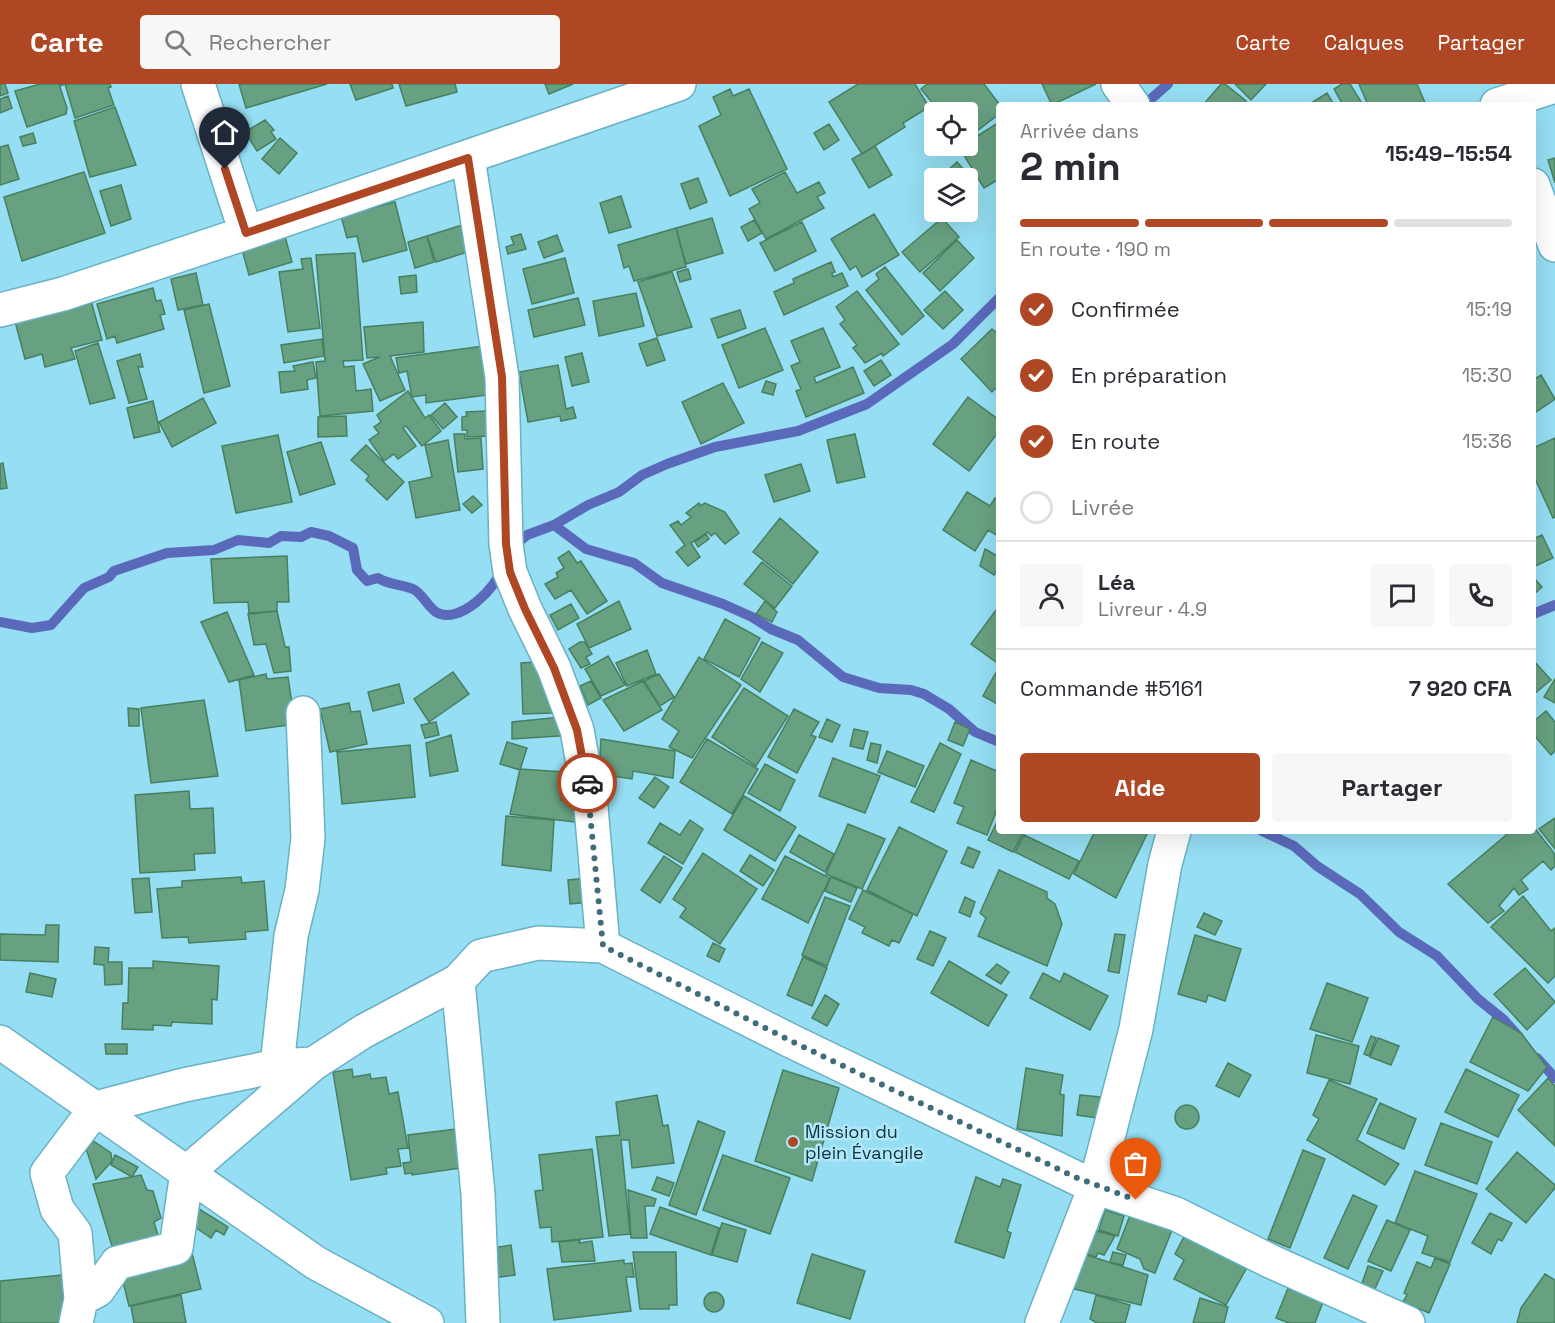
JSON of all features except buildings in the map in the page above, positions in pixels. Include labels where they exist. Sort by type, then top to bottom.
[{"type":"street","points":[[198,84],[246,233]]},
{"type":"street","points":[[0,310],[63,294],[468,158],[679,84]]},
{"type":"street","points":[[1500,99],[1555,86]]},
{"type":"street","points":[[468,158],[502,377],[508,558],[525,609],[554,668],[577,730],[591,807],[603,946]]},
{"type":"street","points":[[1536,193],[1555,245]]},
{"type":"street","points":[[277,1066],[291,936],[302,890],[308,838],[303,713]]},
{"type":"street","points":[[1042,1323],[1095,1187],[1136,1029],[1158,916],[1164,864],[1173,834]]},
{"type":"street","points":[[78,1311],[98,1290],[117,1263],[176,1248],[187,1172],[313,1064],[364,1031],[458,981],[481,956],[538,943],[603,946],[791,1041],[1095,1187],[1176,1214],[1269,1261],[1408,1323]]},
{"type":"street","points":[[458,981],[478,1194],[483,1323]]},
{"type":"street","points":[[0,1042],[316,1263],[427,1323]]},
{"type":"street","points":[[78,1311],[75,1233],[57,1209],[47,1173],[96,1107],[184,1085],[277,1066],[313,1064]]},
{"type":"waterway","points":[[1147,102],[1168,84]]},
{"type":"waterway","points":[[512,548],[527,535],[554,525],[588,505],[619,492],[642,475],[667,464],[715,447],[798,431],[867,404],[953,344],[996,301]]},
{"type":"waterway","points":[[554,525],[586,549],[634,563],[662,583],[723,604],[798,640],[843,677],[879,688],[911,690],[924,694],[949,709],[975,732],[996,741]]},
{"type":"waterway","points":[[0,622],[32,628],[51,625],[84,588],[109,577],[114,571],[167,553],[214,550],[238,540],[269,543],[281,536],[301,537],[311,532],[329,536],[353,548],[357,570],[367,581],[378,578],[413,589],[436,612],[445,615],[455,614],[476,602],[493,584],[502,567]]},
{"type":"waterway","points":[[1536,613],[1555,605]]},
{"type":"waterway","points":[[1268,834],[1294,846],[1317,866],[1360,894],[1399,932],[1437,956],[1519,1037]]},
{"type":"waterway","points":[[1537,1058],[1555,1078]]},
{"type":"way so far","points":[[587,783],[603,946],[791,1041],[1095,1187],[1136,1200]]},
{"type":"place","name":"Mission du plein Évangile","points":[[793,1142]]},
{"type":"route","points":[[225,169],[246,233],[468,158],[502,377],[506,544],[510,572],[554,668],[577,730],[587,783]]}]
